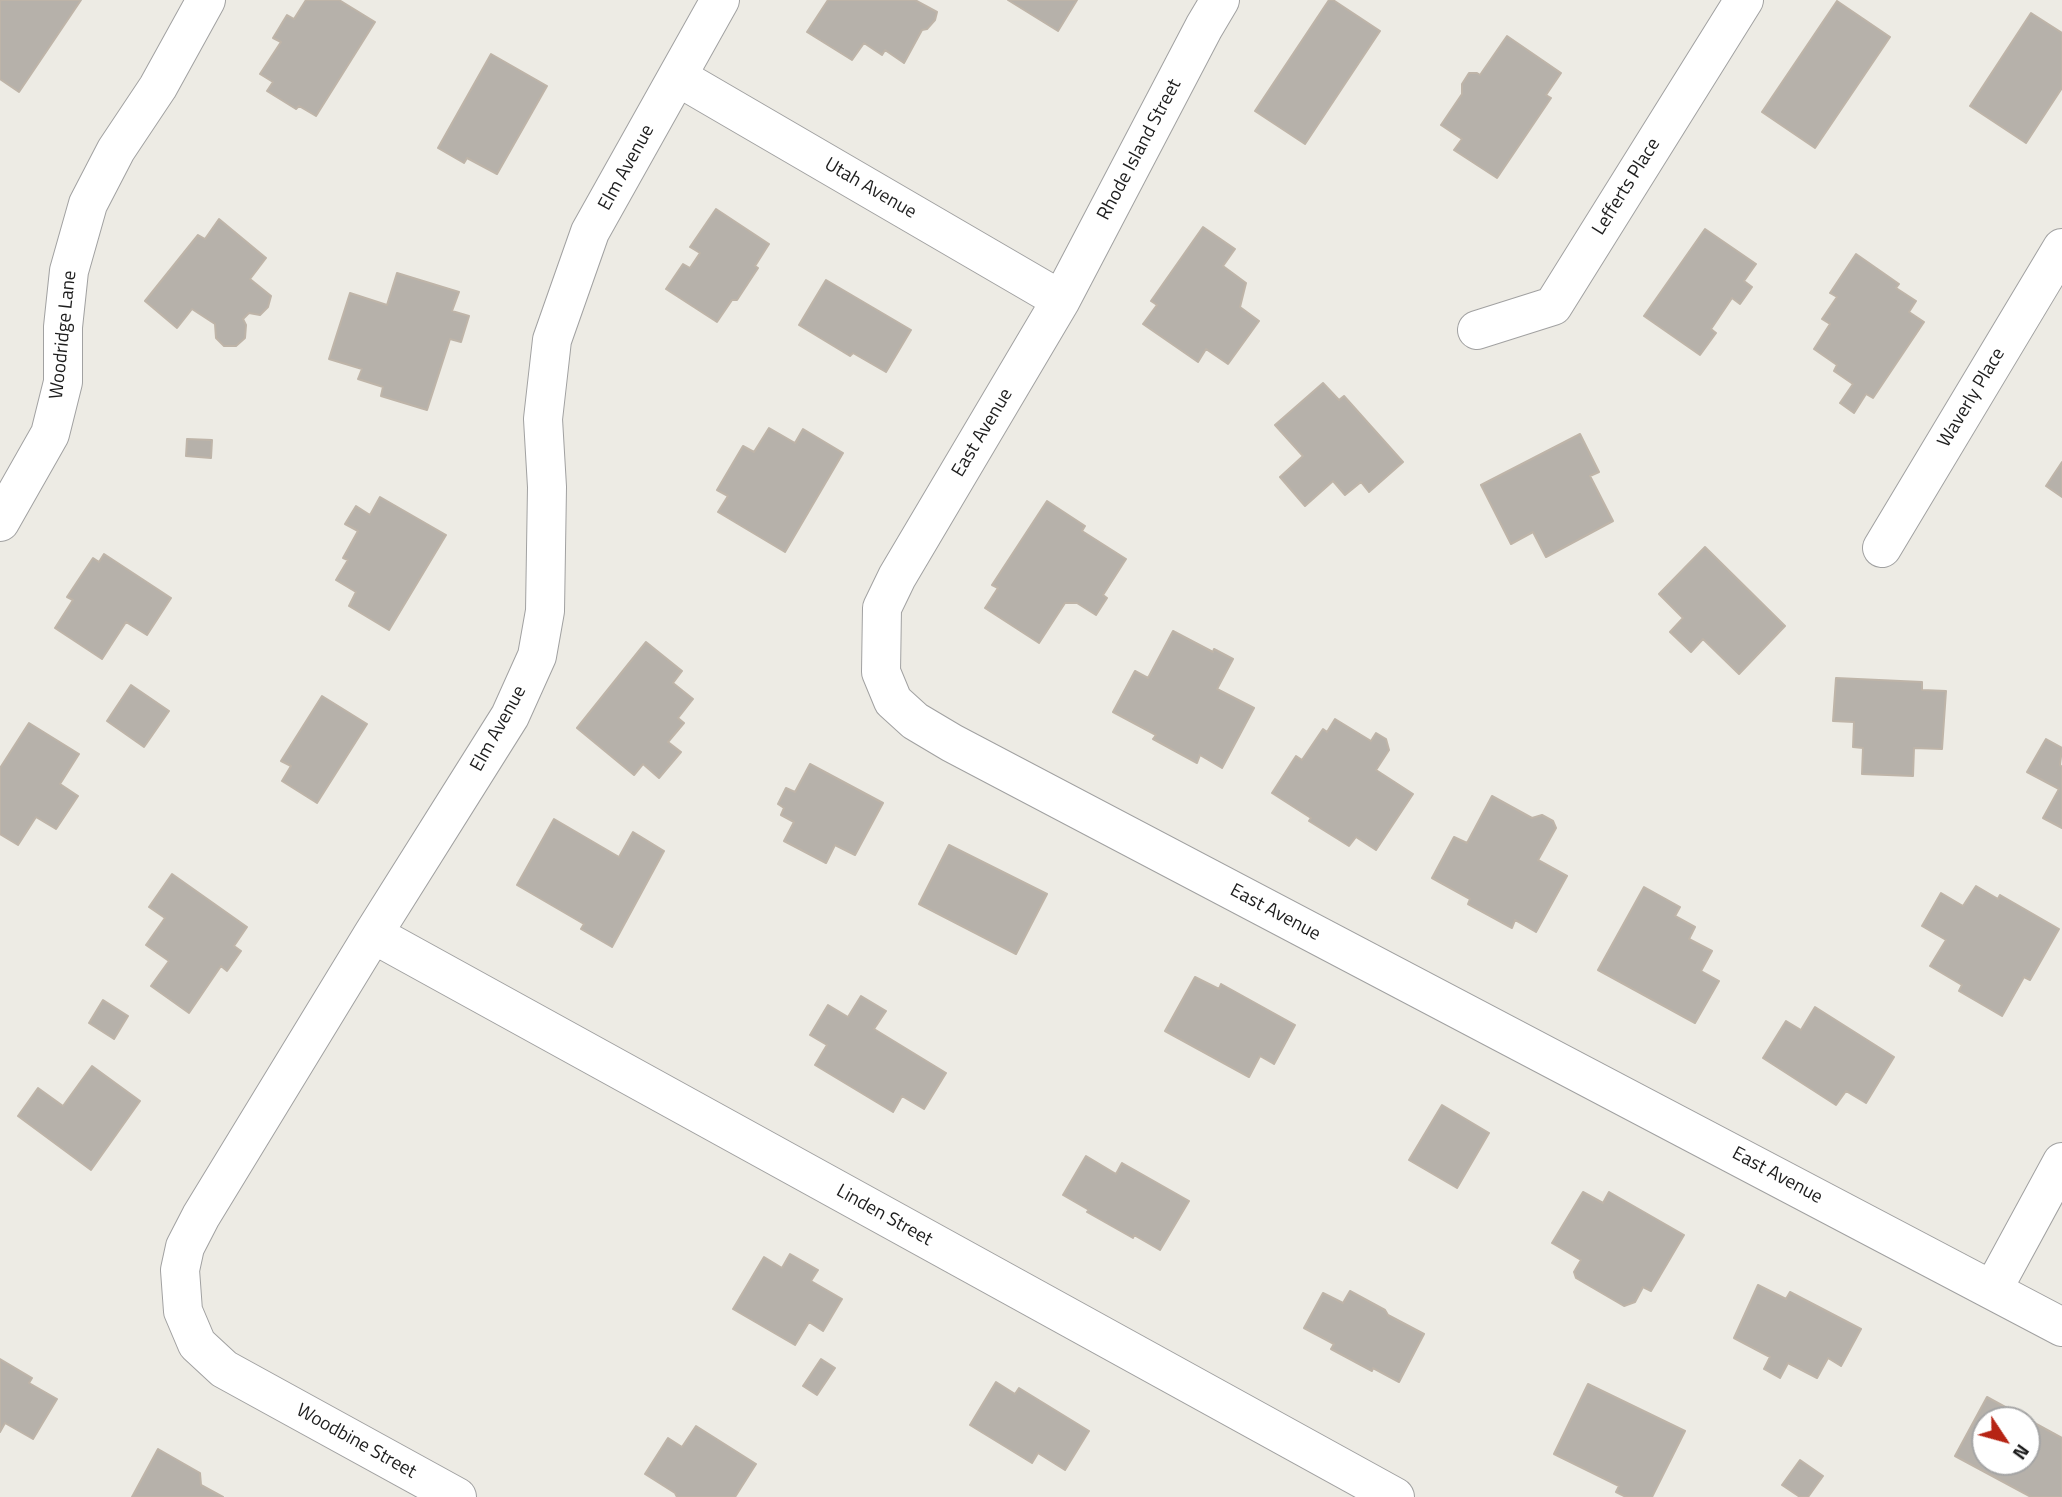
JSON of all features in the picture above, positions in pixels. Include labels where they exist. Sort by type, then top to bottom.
[{"type":"street","name":"Woodridge Lane","points":[[0,522],[50,434],[63,382],[63,327],[69,271],[88,204],[116,150],[158,87],[206,0]]},
{"type":"street","name":"Elm Avenue","points":[[256,1387],[224,1369],[197,1344],[183,1311],[180,1270],[185,1247],[201,1216],[373,934],[510,716],[537,656],[545,611],[547,487],[543,419],[552,340],[590,233],[720,0]]},
{"type":"street","name":"Rhode Island Street","points":[[1061,300],[1220,0]]},
{"type":"street","name":"Lefferts Place","points":[[1477,330],[1553,306],[1744,0]]},
{"type":"street","name":"Utah Avenue","points":[[678,77],[1061,300]]},
{"type":"street","name":"Waverly Place","points":[[1882,548],[2062,248]]},
{"type":"street","name":"East Avenue","points":[[1061,300],[897,577],[883,608],[881,672],[893,701],[915,722],[952,743],[2062,1327]]},
{"type":"street","name":"Linden Street","points":[[373,934],[1395,1497]]},
{"type":"street","points":[[1993,1289],[2062,1162]]},
{"type":"street","name":"Woodbine Street","points":[[256,1387],[457,1497]]},
{"type":"building","points":[[1,0],[81,0],[19,92],[0,79]]},
{"type":"building","points":[[306,0],[339,0],[375,22],[316,116],[299,106],[296,109],[267,91],[273,82],[260,74],[281,42],[273,38],[287,15],[294,19]]},
{"type":"building","points":[[828,0],[915,0],[937,12],[935,20],[927,29],[922,30],[904,63],[885,50],[882,55],[864,43],[852,60],[807,32]]},
{"type":"building","points":[[1008,0],[1077,0],[1058,31]]},
{"type":"building","points":[[1329,0],[1380,31],[1305,144],[1255,111]]},
{"type":"building","points":[[1837,1],[1890,37],[1815,148],[1762,112]]},
{"type":"building","points":[[2031,13],[2062,33],[2062,88],[2026,143],[1970,106]]},
{"type":"building","points":[[1507,36],[1561,73],[1546,95],[1551,98],[1497,178],[1454,150],[1462,139],[1441,125],[1462,94],[1462,84],[1469,73],[1480,75]]},
{"type":"building","points":[[491,54],[547,86],[497,174],[467,158],[464,163],[438,148]]},
{"type":"building","points":[[716,209],[769,244],[755,266],[758,268],[737,300],[732,300],[717,322],[666,289],[683,264],[690,268],[700,253],[690,247]]},
{"type":"building","points":[[219,219],[266,258],[250,279],[271,296],[268,307],[260,315],[249,313],[243,319],[246,325],[245,338],[236,346],[224,346],[216,338],[215,324],[192,309],[177,328],[145,301],[198,235],[205,239]]},
{"type":"building","points":[[1203,227],[1235,249],[1223,266],[1246,283],[1240,307],[1259,321],[1228,364],[1206,349],[1198,362],[1143,324],[1157,305],[1151,301]]},
{"type":"building","points":[[1705,229],[1756,264],[1744,281],[1752,287],[1740,304],[1732,298],[1711,329],[1716,333],[1700,355],[1644,316]]},
{"type":"building","points":[[1856,254],[1899,284],[1896,288],[1916,301],[1909,312],[1924,322],[1873,398],[1866,394],[1854,413],[1840,403],[1853,384],[1834,371],[1837,365],[1814,349],[1830,324],[1822,319],[1837,297],[1830,293]]},
{"type":"building","points":[[397,273],[459,292],[452,311],[469,316],[461,342],[450,339],[427,410],[381,396],[383,387],[358,379],[362,369],[329,359],[350,293],[387,305]]},
{"type":"building","points":[[826,280],[911,330],[886,372],[853,353],[850,356],[799,325]]},
{"type":"building","points":[[1323,383],[1339,400],[1344,396],[1403,462],[1369,492],[1361,482],[1345,495],[1333,481],[1305,506],[1280,477],[1303,456],[1275,425]]},
{"type":"building","points":[[769,428],[795,443],[803,429],[843,453],[785,552],[718,512],[728,496],[717,490],[743,446],[754,452]]},
{"type":"building","points":[[1580,434],[1599,472],[1590,476],[1613,521],[1546,557],[1533,532],[1511,544],[1481,485]]},
{"type":"building","points":[[187,439],[212,440],[211,458],[186,456]]},
{"type":"building","points":[[2062,462],[2062,497],[2046,486]]},
{"type":"building","points":[[380,497],[446,535],[389,630],[349,606],[356,592],[336,580],[348,560],[343,558],[358,531],[345,524],[356,506],[370,515]]},
{"type":"building","points":[[1047,501],[1085,526],[1082,531],[1126,559],[1103,595],[1107,598],[1096,615],[1077,603],[1065,603],[1039,643],[985,608],[998,588],[992,585]]},
{"type":"building","points":[[1705,547],[1785,626],[1739,674],[1703,639],[1691,652],[1670,632],[1683,618],[1659,594]]},
{"type":"building","points":[[104,554],[171,598],[147,635],[126,622],[102,659],[55,628],[73,600],[67,597],[93,558],[99,562]]},
{"type":"building","points":[[1173,631],[1213,652],[1214,649],[1233,659],[1217,689],[1254,708],[1222,768],[1200,755],[1197,763],[1153,739],[1156,735],[1113,712],[1135,671],[1148,678]]},
{"type":"building","points":[[646,642],[682,671],[673,683],[693,699],[678,718],[684,723],[668,742],[681,752],[659,778],[643,764],[634,775],[577,728]]},
{"type":"building","points":[[1836,678],[1922,682],[1922,690],[1946,691],[1942,749],[1914,748],[1913,776],[1862,774],[1863,748],[1853,747],[1854,722],[1833,721]]},
{"type":"building","points":[[131,685],[169,711],[144,747],[107,721]]},
{"type":"building","points":[[322,696],[367,724],[317,803],[282,781],[291,766],[281,761]]},
{"type":"building","points":[[1335,719],[1371,741],[1376,733],[1386,739],[1389,750],[1376,770],[1413,794],[1376,850],[1356,837],[1349,846],[1272,793],[1296,756],[1302,760],[1323,729],[1327,732]]},
{"type":"building","points":[[29,723],[79,754],[60,784],[78,796],[56,829],[36,817],[18,845],[0,834],[0,768]]},
{"type":"building","points":[[2046,739],[2062,748],[2062,828],[2043,818],[2059,789],[2027,772]]},
{"type":"building","points":[[810,764],[883,803],[855,855],[835,845],[826,863],[784,841],[794,822],[781,815],[784,808],[778,804],[786,788],[795,792]]},
{"type":"building","points":[[1492,796],[1532,818],[1542,815],[1553,821],[1556,828],[1538,860],[1567,876],[1536,932],[1515,920],[1512,928],[1468,904],[1470,899],[1432,878],[1454,837],[1467,843]]},
{"type":"building","points":[[554,819],[619,857],[633,832],[664,851],[612,947],[581,929],[584,924],[517,885]]},
{"type":"building","points":[[949,845],[1047,894],[1016,954],[919,904]]},
{"type":"building","points":[[172,874],[247,927],[234,946],[241,951],[227,971],[221,966],[189,1013],[151,986],[169,961],[146,945],[165,918],[149,907]]},
{"type":"building","points":[[1976,886],[1998,899],[2000,895],[2059,929],[2030,980],[2024,977],[2002,1016],[1959,991],[1962,985],[1930,966],[1946,940],[1922,926],[1941,893],[1963,906]]},
{"type":"building","points":[[1644,887],[1680,907],[1675,916],[1695,927],[1689,939],[1712,951],[1701,971],[1719,981],[1695,1023],[1598,970]]},
{"type":"building","points":[[1195,977],[1219,989],[1221,984],[1295,1025],[1274,1064],[1260,1056],[1249,1077],[1165,1031]]},
{"type":"building","points":[[861,996],[886,1011],[874,1029],[946,1073],[924,1109],[902,1096],[893,1112],[815,1065],[827,1045],[810,1035],[828,1005],[848,1017]]},
{"type":"building","points":[[103,1000],[128,1016],[114,1039],[89,1023]]},
{"type":"building","points":[[1815,1007],[1894,1057],[1866,1103],[1846,1091],[1836,1105],[1763,1058],[1786,1021],[1801,1030]]},
{"type":"building","points":[[92,1066],[140,1101],[91,1170],[18,1116],[38,1088],[63,1106]]},
{"type":"building","points":[[1442,1105],[1489,1133],[1457,1188],[1409,1160]]},
{"type":"building","points":[[1086,1156],[1116,1174],[1122,1163],[1189,1201],[1160,1250],[1087,1212],[1089,1210],[1063,1195]]},
{"type":"building","points":[[1583,1192],[1603,1203],[1609,1192],[1684,1235],[1651,1291],[1643,1287],[1635,1302],[1624,1306],[1576,1278],[1574,1272],[1581,1260],[1552,1243]]},
{"type":"building","points":[[790,1254],[818,1270],[811,1281],[842,1299],[823,1331],[809,1322],[795,1345],[733,1309],[764,1257],[782,1268]]},
{"type":"building","points":[[1758,1285],[1786,1299],[1790,1292],[1861,1329],[1841,1366],[1828,1358],[1817,1378],[1788,1363],[1780,1378],[1764,1369],[1770,1357],[1734,1338]]},
{"type":"building","points":[[1350,1291],[1424,1334],[1399,1382],[1331,1349],[1334,1344],[1304,1328],[1323,1293],[1343,1303]]},
{"type":"building","points":[[0,1359],[32,1378],[29,1383],[57,1399],[33,1439],[5,1423],[0,1432]]},
{"type":"building","points":[[821,1359],[835,1368],[817,1395],[803,1386]]},
{"type":"building","points":[[996,1382],[1015,1394],[1019,1388],[1089,1431],[1065,1470],[1038,1453],[1032,1463],[970,1425]]},
{"type":"building","points":[[1588,1384],[1685,1431],[1652,1497],[1626,1497],[1616,1492],[1619,1486],[1554,1454]]},
{"type":"building","points":[[1987,1397],[2003,1406],[1982,1406]]},
{"type":"building","points":[[696,1426],[756,1464],[735,1497],[677,1497],[645,1474],[668,1438],[682,1447]]},
{"type":"building","points":[[1971,1426],[1971,1465],[1955,1456]]},
{"type":"building","points":[[2041,1427],[2062,1438],[2062,1497],[2031,1497],[1992,1476],[2041,1476]]},
{"type":"building","points":[[158,1449],[200,1473],[201,1485],[223,1497],[132,1497]]},
{"type":"building","points":[[1800,1460],[1823,1476],[1808,1497],[1800,1497],[1782,1485]]}]
